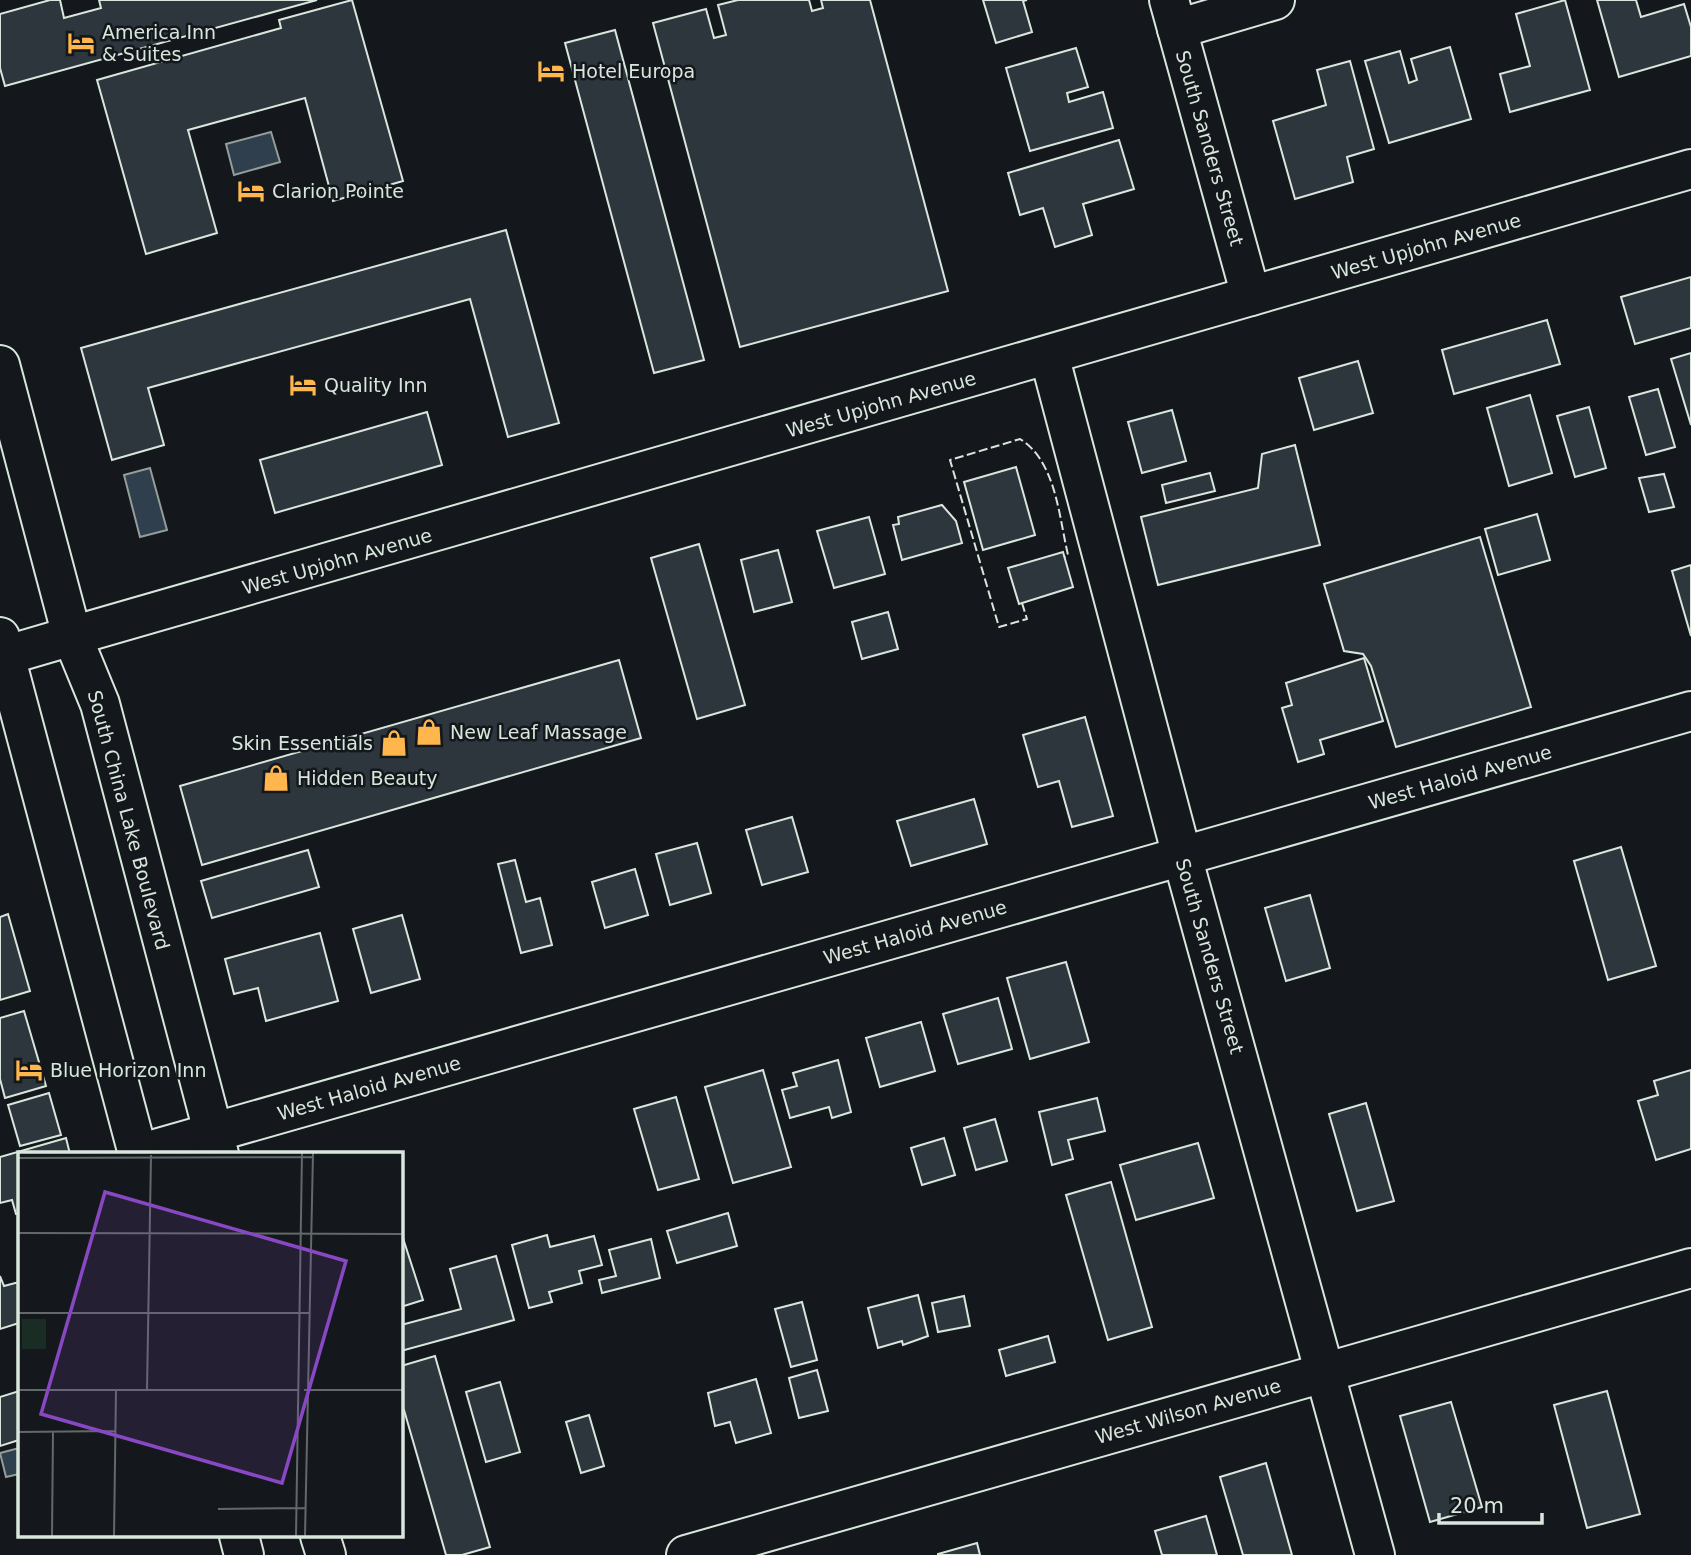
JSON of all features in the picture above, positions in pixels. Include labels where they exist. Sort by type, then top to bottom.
[{"type":"street","points":[[1173,15],[1275,0]]},
{"type":"street","name":"South Sanders Street","points":[[1173,15],[1251,296]]},
{"type":"street","name":"West Upjohn Avenue","points":[[2,650],[72,636],[1691,169]]},
{"type":"street","name":"South Sanders Street","points":[[1049,355],[1182,856],[1375,1555]]},
{"type":"street","name":"South China Lake Boulevard","points":[[0,365],[72,636],[100,704],[216,1143]]},
{"type":"street","points":[[2,650],[137,1152]]},
{"type":"street","name":"West Haloid Avenue","points":[[152,1152],[216,1143],[1182,856],[1691,711]]},
{"type":"street","name":"West Wilson Avenue","points":[[686,1555],[1691,1268]]},
{"type":"street","points":[[240,1538],[244,1555]]},
{"type":"street","points":[[321,1538],[326,1555]]},
{"type":"water","points":[[271,132],[280,162],[234,175],[226,144]]},
{"type":"water","points":[[150,468],[167,530],[140,537],[124,475]]},
{"type":"water","points":[[18,1448],[18,1474],[6,1477],[0,1453]]},
{"type":"building","name":"America Inn & Suites","points":[[50,0],[60,0],[64,18],[101,8],[99,0],[317,0],[5,86],[0,68],[0,14]]},
{"type":"building","points":[[352,0],[403,181],[333,201],[305,98],[188,130],[217,233],[146,254],[97,80],[281,28],[279,20]]},
{"type":"building","points":[[738,0],[809,0],[812,11],[823,8],[821,0],[870,0],[948,291],[740,347],[653,23],[706,9],[714,38],[726,35],[718,5]]},
{"type":"building","points":[[983,0],[1027,0],[1023,1],[1032,32],[996,43]]},
{"type":"building","points":[[1565,0],[1590,90],[1510,112],[1500,74],[1530,66],[1516,14]]},
{"type":"building","points":[[1597,0],[1636,0],[1641,17],[1684,4],[1691,27],[1691,56],[1619,77]]},
{"type":"building","points":[[615,30],[704,360],[654,373],[565,43]]},
{"type":"building","points":[[1450,47],[1471,119],[1389,143],[1365,61],[1400,51],[1409,83],[1417,80],[1411,59]]},
{"type":"building","points":[[1076,48],[1088,87],[1067,93],[1069,102],[1103,92],[1113,128],[1030,151],[1006,68]]},
{"type":"building","points":[[1350,61],[1374,149],[1347,157],[1353,182],[1295,199],[1273,121],[1326,105],[1317,70]]},
{"type":"building","points":[[1119,140],[1134,189],[1083,204],[1092,235],[1055,247],[1043,208],[1020,215],[1008,173]]},
{"type":"building","points":[[506,230],[559,423],[508,437],[470,299],[148,388],[164,445],[112,460],[81,348]]},
{"type":"building","points":[[1691,277],[1691,328],[1635,344],[1621,297]]},
{"type":"building","points":[[1547,320],[1560,364],[1454,394],[1442,350]]},
{"type":"building","points":[[1691,353],[1691,425],[1671,359]]},
{"type":"building","points":[[1358,361],[1373,413],[1314,430],[1299,378]]},
{"type":"building","points":[[1658,389],[1675,447],[1646,455],[1629,397]]},
{"type":"building","points":[[1530,395],[1552,473],[1509,486],[1487,408]]},
{"type":"building","points":[[1589,407],[1606,468],[1575,477],[1557,416]]},
{"type":"building","points":[[1172,410],[1186,461],[1142,473],[1128,422]]},
{"type":"building","points":[[427,412],[442,465],[275,513],[260,460]]},
{"type":"building","points":[[1295,445],[1320,545],[1158,585],[1141,517],[1258,488],[1262,454]]},
{"type":"building","points":[[1016,467],[1035,535],[983,550],[964,482]]},
{"type":"building","points":[[1210,473],[1215,491],[1166,503],[1162,485]]},
{"type":"building","points":[[1664,474],[1674,507],[1649,512],[1639,478]]},
{"type":"building","points":[[942,505],[956,521],[962,543],[902,560],[893,525],[899,524],[898,517]]},
{"type":"building","points":[[1537,514],[1550,560],[1498,575],[1485,529]]},
{"type":"building","points":[[869,517],[885,574],[834,588],[817,531]]},
{"type":"building","points":[[1480,537],[1531,707],[1396,747],[1371,666],[1363,654],[1344,651],[1324,584]]},
{"type":"building","points":[[699,544],[745,705],[697,719],[651,558]]},
{"type":"building","points":[[778,550],[792,602],[754,612],[741,560]]},
{"type":"building","points":[[1063,552],[1073,587],[1019,604],[1008,568]]},
{"type":"building","points":[[1691,565],[1691,636],[1672,571]]},
{"type":"building","points":[[888,612],[898,649],[862,659],[852,622]]},
{"type":"building","points":[[1364,658],[1383,721],[1320,740],[1324,754],[1298,762],[1282,708],[1292,705],[1286,683]]},
{"type":"building","points":[[619,660],[641,738],[202,865],[180,786]]},
{"type":"building","points":[[1085,717],[1113,816],[1072,827],[1059,781],[1038,787],[1023,735]]},
{"type":"building","points":[[974,799],[987,844],[911,866],[897,821]]},
{"type":"building","points":[[792,817],[808,872],[762,885],[746,830]]},
{"type":"building","points":[[697,843],[711,893],[670,905],[656,854]]},
{"type":"building","points":[[1621,847],[1656,966],[1608,980],[1574,861]]},
{"type":"building","points":[[308,850],[319,887],[212,918],[201,881]]},
{"type":"building","points":[[515,860],[526,902],[540,898],[552,945],[521,953],[498,864]]},
{"type":"building","points":[[635,869],[648,915],[605,928],[592,882]]},
{"type":"building","points":[[1310,895],[1330,968],[1286,981],[1265,908]]},
{"type":"building","points":[[8,914],[30,991],[0,1000],[0,917]]},
{"type":"building","points":[[402,915],[420,979],[371,993],[353,929]]},
{"type":"building","points":[[320,933],[338,1001],[266,1021],[258,988],[234,994],[225,959]]},
{"type":"building","points":[[1066,962],[1089,1042],[1030,1059],[1007,978]]},
{"type":"building","points":[[998,998],[1012,1049],[958,1064],[943,1014]]},
{"type":"building","points":[[24,1011],[46,1086],[5,1098],[0,1079],[0,1018]]},
{"type":"building","points":[[921,1022],[935,1071],[880,1087],[866,1038]]},
{"type":"building","points":[[838,1060],[851,1112],[832,1118],[829,1107],[790,1118],[782,1090],[797,1086],[793,1073]]},
{"type":"building","points":[[763,1070],[791,1167],[733,1183],[705,1087]]},
{"type":"building","points":[[1691,1070],[1691,1149],[1656,1160],[1638,1101],[1658,1095],[1654,1081]]},
{"type":"building","points":[[49,1093],[61,1135],[20,1146],[8,1105]]},
{"type":"building","points":[[676,1097],[699,1179],[658,1190],[634,1109]]},
{"type":"building","points":[[1097,1098],[1105,1131],[1068,1140],[1073,1159],[1052,1165],[1039,1112]]},
{"type":"building","points":[[1366,1103],[1394,1201],[1357,1211],[1329,1114]]},
{"type":"building","points":[[995,1119],[1007,1161],[976,1170],[964,1128]]},
{"type":"building","points":[[66,1138],[70,1152],[18,1152],[18,1214],[12,1200],[0,1203],[0,1157]]},
{"type":"building","points":[[944,1138],[955,1175],[922,1185],[911,1148]]},
{"type":"building","points":[[1198,1143],[1214,1198],[1136,1220],[1120,1165]]},
{"type":"building","points":[[1111,1182],[1152,1327],[1108,1340],[1066,1195]]},
{"type":"building","points":[[728,1213],[737,1246],[677,1263],[667,1231]]},
{"type":"building","points":[[402,1235],[423,1300],[402,1307]]},
{"type":"building","points":[[547,1235],[550,1247],[594,1236],[602,1265],[579,1271],[582,1283],[549,1292],[552,1302],[529,1308],[512,1245]]},
{"type":"building","points":[[651,1239],[660,1278],[602,1293],[599,1280],[616,1276],[609,1250]]},
{"type":"building","points":[[496,1256],[514,1320],[402,1351],[402,1325],[461,1309],[450,1269]]},
{"type":"building","points":[[0,1276],[4,1286],[18,1282],[18,1323],[0,1329]]},
{"type":"building","points":[[918,1295],[928,1336],[903,1345],[902,1341],[878,1348],[868,1308]]},
{"type":"building","points":[[964,1296],[970,1326],[938,1332],[932,1303]]},
{"type":"building","points":[[802,1302],[817,1360],[791,1367],[775,1309]]},
{"type":"building","points":[[1048,1336],[1055,1362],[1006,1376],[999,1350]]},
{"type":"building","points":[[435,1356],[490,1547],[462,1555],[446,1555],[404,1410],[402,1411],[402,1366]]},
{"type":"building","points":[[817,1370],[828,1411],[799,1418],[789,1378]]},
{"type":"building","points":[[756,1379],[771,1433],[736,1443],[730,1422],[715,1426],[708,1393]]},
{"type":"building","points":[[500,1382],[520,1452],[486,1462],[466,1392]]},
{"type":"building","points":[[18,1391],[18,1440],[0,1446],[0,1397]]},
{"type":"building","points":[[1607,1391],[1640,1514],[1587,1528],[1554,1405]]},
{"type":"building","points":[[1451,1402],[1482,1507],[1430,1522],[1400,1416]]},
{"type":"building","points":[[589,1415],[604,1466],[581,1473],[566,1422]]},
{"type":"building","points":[[1266,1463],[1292,1555],[1243,1555],[1220,1477]]},
{"type":"building","points":[[1206,1516],[1217,1555],[1162,1555],[1155,1531]]},
{"type":"building","points":[[977,1543],[980,1555],[938,1555],[938,1554]]},
{"type":"fence","points":[[1022,603],[1027,619],[999,627],[950,460],[1020,439],[1032,449],[1049,475],[1054,491],[1068,555],[1064,557]]},
{"type":"place","name":"America Inn & Suites","points":[[81,43]]},
{"type":"place","name":"Hotel Europa","points":[[551,71]]},
{"type":"place","name":"Clarion Pointe","points":[[251,191]]},
{"type":"place","name":"Quality Inn","points":[[303,385]]},
{"type":"place","name":"New Leaf Massage","points":[[429,732]]},
{"type":"place","name":"Skin Essentials","points":[[394,743]]},
{"type":"place","name":"Hidden Beauty","points":[[276,778]]},
{"type":"place","name":"Blue Horizon Inn","points":[[29,1070]]}]
